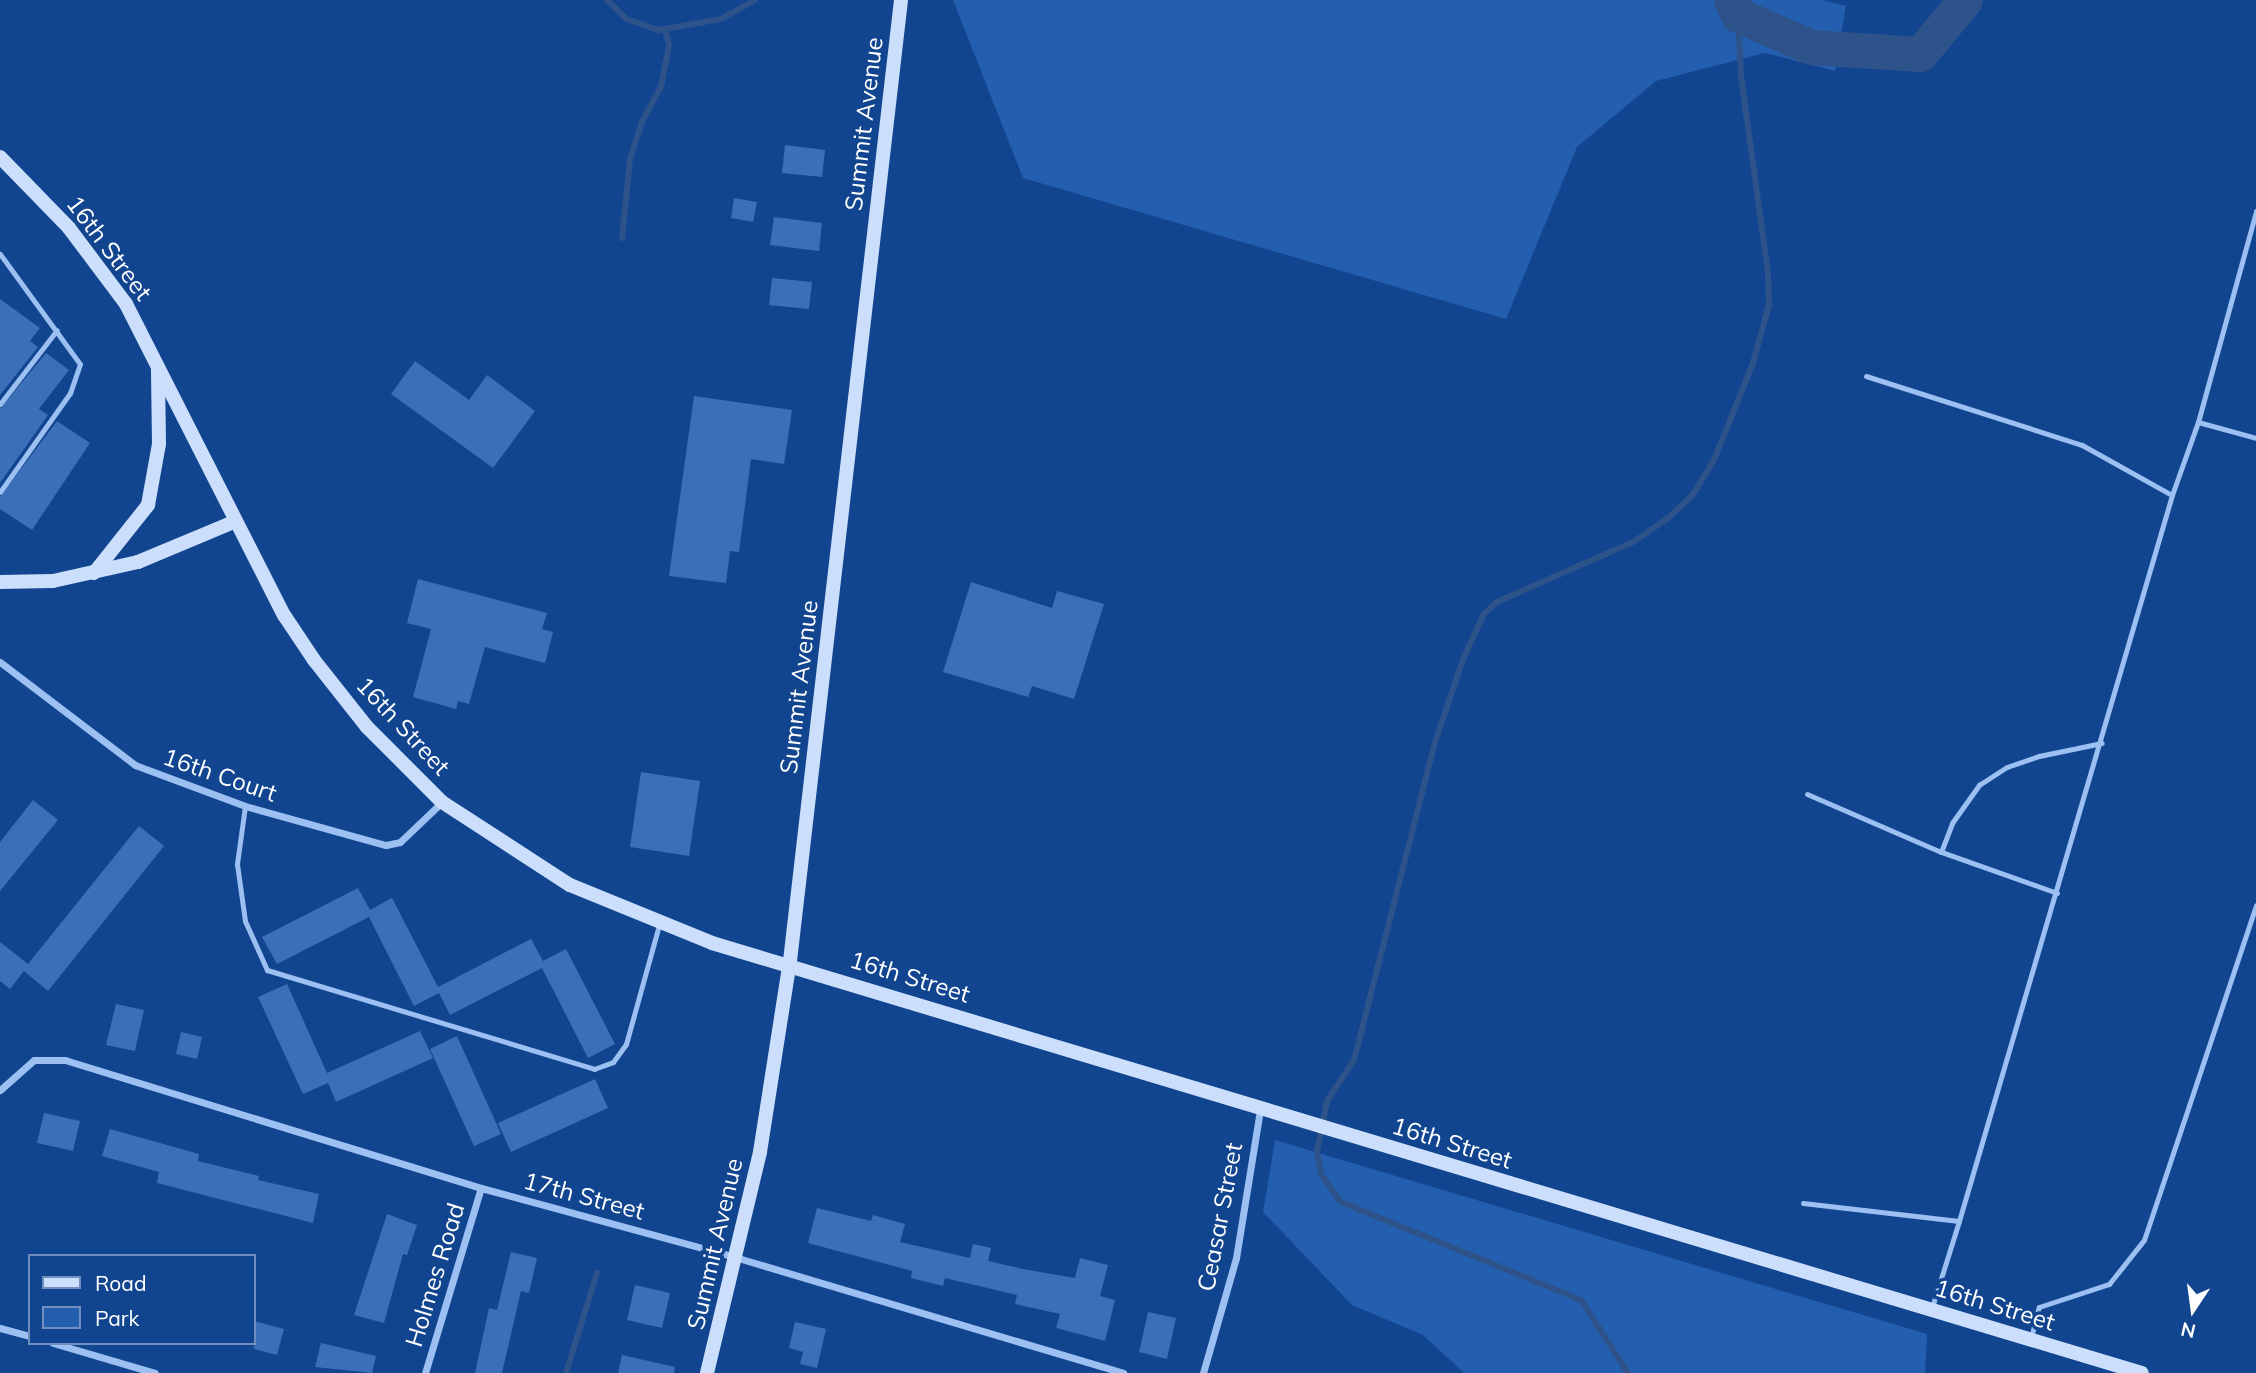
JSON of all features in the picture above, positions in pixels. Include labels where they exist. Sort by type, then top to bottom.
[{"type":"main road","name":"Summit Avenue","points":[[707,1373],[738,1258],[790,964],[901,0]]},
{"type":"main road","name":"16th Street","points":[[0,157],[100,267],[158,365],[284,615],[314,660],[367,727],[442,802],[570,885],[659,925],[1291,1119],[2142,1373]]},
{"type":"main road","points":[[94,573],[148,505],[159,444],[158,365]]},
{"type":"main road","points":[[0,582],[53,581],[138,562],[236,521]]},
{"type":"street","name":"16th Court","points":[[0,662],[135,765],[245,806],[386,845],[400,842],[442,802]]},
{"type":"street","name":"17th Street","points":[[0,1090],[34,1060],[65,1060],[481,1188],[738,1258],[1124,1373]]},
{"type":"street","name":"Ceasar Street","points":[[1203,1373],[1236,1258],[1260,1109]]},
{"type":"street","name":"Holmes Road","points":[[425,1373],[481,1188]]},
{"type":"street","points":[[0,1328],[28,1335]]},
{"type":"street","points":[[59,1345],[128,1369],[155,1373]]},
{"type":"lane","points":[[1932,1310],[2102,743],[2172,495],[2198,422],[2256,211]]},
{"type":"lane","points":[[0,254],[80,363],[77,379],[0,492]]},
{"type":"lane","points":[[0,404],[57,330]]},
{"type":"lane","points":[[1866,376],[2082,445],[2172,495]]},
{"type":"lane","points":[[2198,422],[2256,438]]},
{"type":"lane","points":[[1941,852],[1952,823],[1979,785],[2007,767],[2039,756],[2102,743]]},
{"type":"lane","points":[[1807,794],[1941,852],[2057,893]]},
{"type":"lane","points":[[245,806],[237,864],[245,921],[267,970],[594,1069],[613,1062],[626,1044],[659,925]]},
{"type":"lane","points":[[2031,1339],[2039,1307],[2109,1284],[2144,1240],[2256,905]]},
{"type":"lane","points":[[1803,1203],[1959,1221]]},
{"type":"green space","points":[[953,0],[1822,0],[1846,6],[1835,71],[1765,53],[1656,81],[1577,147],[1506,319],[1023,178]]},
{"type":"green space","points":[[1275,1140],[1927,1334],[1925,1373],[1464,1373],[1423,1335],[1352,1305],[1263,1212]]},
{"type":"building","points":[[785,145],[825,150],[822,177],[782,173]]},
{"type":"building","points":[[734,198],[757,202],[753,222],[731,218]]},
{"type":"building","points":[[774,217],[822,223],[819,251],[770,245]]},
{"type":"building","points":[[772,278],[812,282],[809,309],[769,305]]},
{"type":"building","points":[[0,299],[40,328],[30,341],[38,347],[0,395]]},
{"type":"building","points":[[46,353],[69,370],[39,409],[48,415],[0,483],[0,409]]},
{"type":"building","points":[[415,361],[469,400],[487,375],[535,411],[493,468],[391,394]]},
{"type":"building","points":[[694,396],[792,410],[784,464],[751,459],[739,552],[730,551],[726,583],[669,576]]},
{"type":"building","points":[[57,421],[90,443],[32,530],[0,509],[0,497]]},
{"type":"building","points":[[418,579],[547,613],[542,629],[553,632],[545,663],[485,647],[469,704],[458,701],[456,709],[413,697],[431,629],[407,623]]},
{"type":"building","points":[[971,582],[1052,608],[1057,591],[1104,604],[1074,699],[1032,686],[1028,697],[943,672]]},
{"type":"building","points":[[641,772],[700,781],[689,856],[630,847]]},
{"type":"building","points":[[33,800],[58,820],[0,891],[0,842]]},
{"type":"building","points":[[139,826],[164,846],[48,991],[24,971],[10,989],[0,981],[0,942],[28,964]]},
{"type":"building","points":[[358,888],[370,910],[392,898],[438,987],[531,939],[543,961],[566,949],[615,1044],[588,1058],[542,968],[450,1015],[439,993],[414,1006],[369,917],[277,964],[262,937]]},
{"type":"building","points":[[287,984],[327,1073],[420,1031],[433,1058],[336,1102],[328,1083],[303,1094],[258,997]]},
{"type":"building","points":[[116,1004],[144,1010],[135,1051],[106,1045]]},
{"type":"building","points":[[181,1032],[202,1037],[197,1059],[176,1054]]},
{"type":"building","points":[[457,1036],[501,1134],[474,1146],[430,1049]]},
{"type":"building","points":[[595,1079],[608,1108],[511,1152],[498,1123]]},
{"type":"building","points":[[44,1113],[80,1121],[73,1151],[37,1143]]},
{"type":"building","points":[[110,1129],[199,1154],[198,1161],[259,1176],[258,1180],[319,1194],[313,1223],[157,1183],[159,1172],[102,1156]]},
{"type":"building","points":[[817,1208],[871,1221],[873,1215],[905,1224],[900,1242],[970,1258],[973,1244],[991,1248],[988,1261],[1023,1269],[1075,1278],[1080,1258],[1108,1265],[1100,1296],[1115,1300],[1105,1341],[1056,1328],[1060,1314],[1015,1304],[1017,1295],[945,1278],[943,1286],[911,1278],[912,1271],[808,1243]]},
{"type":"building","points":[[387,1214],[417,1225],[407,1255],[403,1254],[384,1323],[354,1315]]},
{"type":"building","points":[[511,1252],[537,1258],[529,1293],[521,1291],[502,1373],[475,1373],[489,1308],[497,1310]]},
{"type":"building","points":[[635,1285],[670,1293],[662,1328],[627,1320]]},
{"type":"building","points":[[1148,1312],[1176,1318],[1167,1359],[1139,1352]]},
{"type":"building","points":[[256,1322],[284,1329],[277,1355],[254,1349]]},
{"type":"building","points":[[795,1322],[826,1329],[817,1368],[800,1364],[803,1352],[789,1348]]},
{"type":"building","points":[[321,1343],[376,1356],[372,1373],[315,1367]]},
{"type":"building","points":[[622,1355],[675,1367],[674,1373],[618,1373]]},
{"type":"waterway","points":[[607,0],[627,19],[658,30],[721,19],[755,0]]},
{"type":"waterway","points":[[1731,0],[1738,15],[1811,47],[1920,54],[1965,0]]},
{"type":"waterway","points":[[1628,1373],[1581,1300],[1341,1202],[1322,1176],[1317,1152],[1327,1101],[1354,1060],[1435,742],[1464,657],[1484,614],[1497,602],[1635,541],[1667,519],[1692,496],[1714,460],[1753,363],[1769,305],[1768,273],[1741,76],[1738,15]]},
{"type":"waterway","points":[[622,238],[630,159],[642,122],[661,87],[669,45],[665,30]]},
{"type":"waterway","points":[[566,1373],[597,1273]]}]
